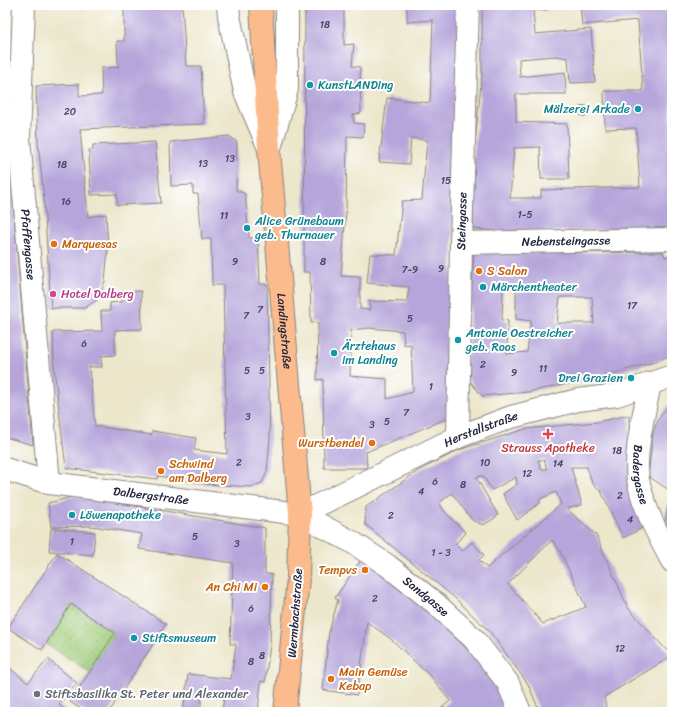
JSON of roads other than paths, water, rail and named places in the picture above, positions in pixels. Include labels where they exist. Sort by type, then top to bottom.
[{"type":"main road","name":"Landingstraße","points":[[261,5],[269,149],[300,514]]},
{"type":"main road","name":"Wermbachstraße","points":[[285,712],[298,578],[300,514]]},
{"type":"street","name":"Pfaffengasse","points":[[24,5],[19,138],[49,483]]},
{"type":"street","name":"Landingstraße","points":[[228,5],[228,16],[245,92],[269,149]]},
{"type":"street","name":"Landingstraße","points":[[269,149],[287,89],[287,5]]},
{"type":"street","name":"Steingasse","points":[[458,438],[461,242],[468,5]]},
{"type":"street","name":"Nebensteingasse","points":[[461,242],[672,239]]},
{"type":"street","name":"Herstallstraße","points":[[300,514],[458,438],[511,416],[578,400],[616,395],[672,376]]},
{"type":"street","name":"Badergasse","points":[[650,383],[638,458],[639,484],[655,530],[672,561]]},
{"type":"street","name":"Dalbergstraße","points":[[5,469],[49,483],[300,514]]},
{"type":"street","name":"Sandgasse","points":[[300,514],[352,542],[387,565],[435,603],[474,639],[508,683],[520,712]]},
{"type":"place","name":"KunstLANDing","points":[[310,85]]},
{"type":"place","name":"Mälzerei Arkade","points":[[638,109]]},
{"type":"place","name":"Alice Grünebaum geb. Thurnauer","points":[[247,228]]},
{"type":"place","name":"Marquesas","points":[[54,244]]},
{"type":"place","name":"S Salon","points":[[479,271]]},
{"type":"place","name":"Märchentheater","points":[[483,287]]},
{"type":"place","name":"Hotel Dalberg","points":[[53,294]]},
{"type":"place","name":"Antonie Oestreicher geb. Roos","points":[[458,340]]},
{"type":"place","name":"Ärztehaus im Landing","points":[[334,353]]},
{"type":"place","name":"Drei Grazien","points":[[631,378]]},
{"type":"place","name":"Strauss Apotheke","points":[[548,434]]},
{"type":"place","name":"Wurstbendel","points":[[372,443]]},
{"type":"place","name":"Schwind am Dalberg","points":[[161,471]]},
{"type":"place","name":"Löwenapotheke","points":[[72,515]]},
{"type":"place","name":"Tempvs","points":[[365,570]]},
{"type":"place","name":"An Chi Mi","points":[[265,587]]},
{"type":"place","name":"Stiftsmuseum","points":[[134,638]]},
{"type":"place","name":"Main Gemüse Kebap","points":[[331,679]]},
{"type":"place","name":"Stiftsbasilika St. Peter und Alexander","points":[[37,694]]}]
